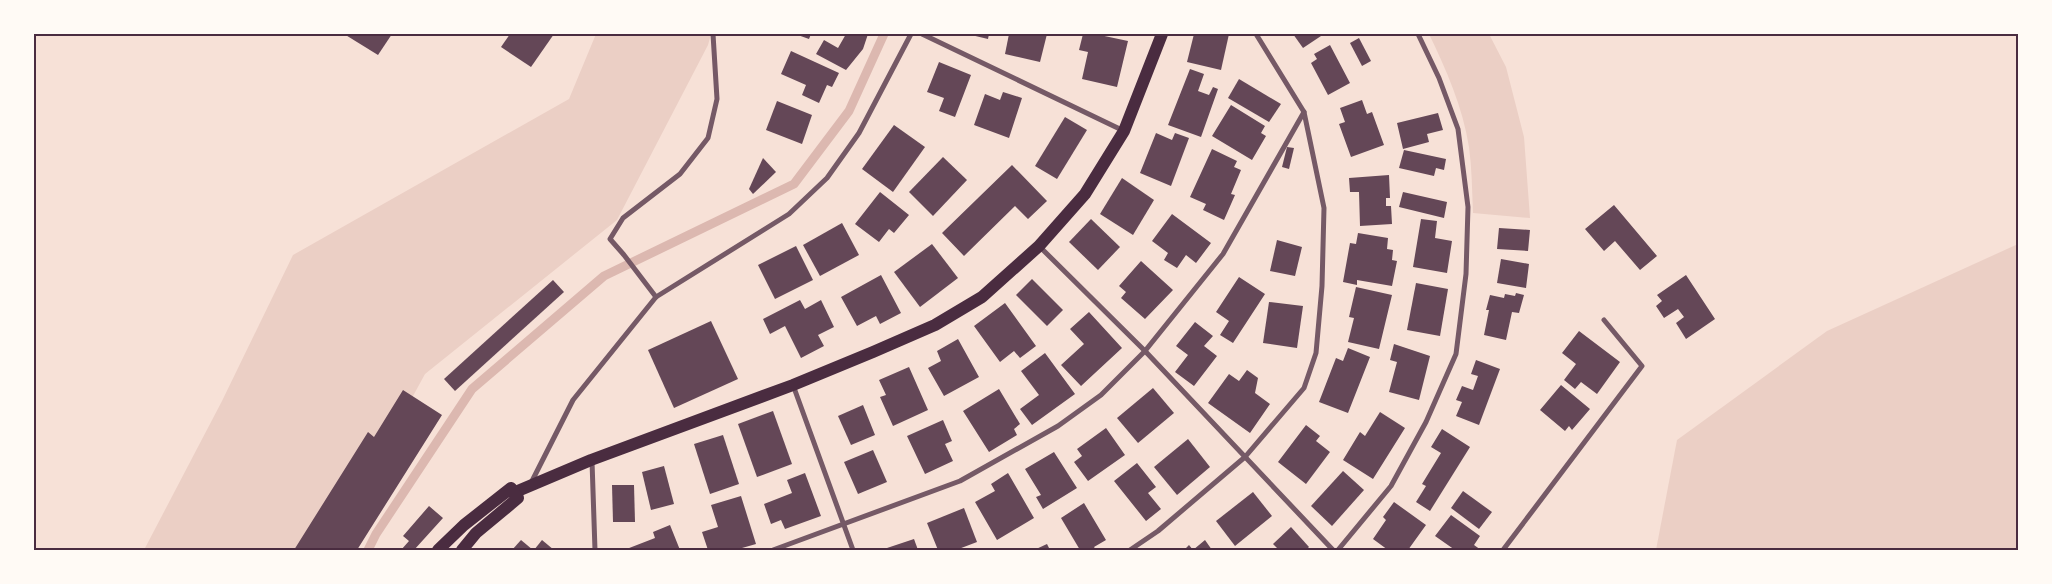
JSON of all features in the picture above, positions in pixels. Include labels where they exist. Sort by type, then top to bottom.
[{"type":"main road","points":[[513,493],[592,460],[793,385],[935,325],[982,297],[1039,246],[1084,194],[1124,131],[1162,34]]},
{"type":"main road","points":[[438,550],[464,525],[511,488],[518,498],[476,533],[462,550]]},
{"type":"street","points":[[656,297],[610,239],[623,218],[680,174],[708,138],[717,99],[713,34]]},
{"type":"street","points":[[529,486],[573,400],[656,297],[789,214],[827,178],[859,133],[911,34]]},
{"type":"street","points":[[922,34],[1124,131]]},
{"type":"street","points":[[1130,550],[1158,531],[1245,457],[1304,388],[1316,354],[1322,286],[1324,208],[1304,112],[1256,34]]},
{"type":"street","points":[[1338,550],[1391,486],[1426,422],[1456,354],[1466,274],[1468,207],[1458,129],[1439,78],[1418,34]]},
{"type":"street","points":[[773,550],[960,481],[1050,430],[1100,394],[1145,351],[1223,254],[1304,112]]},
{"type":"street","points":[[1039,246],[1145,351],[1333,550]]},
{"type":"street","points":[[1503,550],[1642,366],[1604,320]]},
{"type":"street","points":[[793,385],[853,550]]},
{"type":"street","points":[[592,460],[595,550]]},
{"type":"shaded area","points":[[596,34],[711,34],[708,45],[617,220],[425,374],[376,464],[311,550],[144,550],[222,401],[293,255],[569,99]]},
{"type":"shaded area","points":[[1429,34],[1489,34],[1506,67],[1524,137],[1530,218],[1473,213],[1471,164],[1463,118],[1442,61]]},
{"type":"shaded area","points":[[2018,244],[2018,550],[1656,550],[1677,440],[1827,331]]},
{"type":"building","points":[[344,34],[392,34],[378,55]]},
{"type":"building","points":[[510,34],[554,34],[531,67],[501,47]]},
{"type":"building","points":[[795,34],[811,34],[809,39]]},
{"type":"building","points":[[846,34],[868,34],[863,49],[846,70],[816,54],[824,40],[838,48]]},
{"type":"building","points":[[967,34],[989,34],[988,39]]},
{"type":"building","points":[[1009,34],[1047,34],[1040,62],[1005,54]]},
{"type":"building","points":[[1083,34],[1095,34],[1128,41],[1117,87],[1082,79],[1088,52],[1079,50]]},
{"type":"building","points":[[1194,34],[1229,34],[1221,70],[1187,62]]},
{"type":"building","points":[[1293,34],[1324,34],[1303,48]]},
{"type":"building","points":[[1359,38],[1371,61],[1362,66],[1350,43]]},
{"type":"building","points":[[1330,45],[1350,83],[1328,95],[1311,63],[1317,59],[1314,54]]},
{"type":"building","points":[[791,51],[839,73],[832,87],[827,85],[819,103],[802,95],[806,85],[781,74]]},
{"type":"building","points":[[939,62],[971,75],[955,117],[939,111],[944,98],[927,92]]},
{"type":"building","points":[[1190,69],[1204,74],[1198,91],[1209,95],[1213,87],[1218,89],[1201,137],[1168,125]]},
{"type":"building","points":[[1239,79],[1281,104],[1269,122],[1228,98]]},
{"type":"building","points":[[1003,92],[1022,98],[1009,138],[974,125],[985,94],[1000,100]]},
{"type":"building","points":[[1362,100],[1367,114],[1372,112],[1384,145],[1351,157],[1339,124],[1345,122],[1340,108]]},
{"type":"building","points":[[777,101],[812,115],[802,144],[766,130]]},
{"type":"building","points":[[1231,105],[1265,126],[1261,133],[1266,136],[1252,160],[1212,136]]},
{"type":"building","points":[[1438,113],[1443,130],[1427,134],[1429,142],[1403,149],[1397,123]]},
{"type":"building","points":[[1065,117],[1087,130],[1057,179],[1035,166]]},
{"type":"building","points":[[894,125],[925,147],[893,192],[862,169]]},
{"type":"building","points":[[1156,133],[1172,140],[1175,133],[1189,138],[1171,186],[1140,173]]},
{"type":"building","points":[[1287,147],[1294,148],[1289,169],[1282,167]]},
{"type":"building","points":[[1212,149],[1237,161],[1234,167],[1241,170],[1231,194],[1235,195],[1224,220],[1203,210],[1206,204],[1190,197]]},
{"type":"building","points":[[1404,150],[1446,159],[1444,170],[1436,168],[1434,176],[1399,168]]},
{"type":"building","points":[[943,157],[967,180],[933,216],[909,192]]},
{"type":"building","points":[[763,158],[776,172],[753,194],[749,189]]},
{"type":"building","points":[[1012,165],[1047,201],[1028,219],[1015,206],[964,256],[942,233]]},
{"type":"building","points":[[1389,175],[1390,198],[1386,198],[1386,206],[1391,206],[1392,224],[1360,226],[1359,192],[1350,192],[1349,178]]},
{"type":"building","points":[[1122,178],[1154,200],[1133,235],[1100,214]]},
{"type":"building","points":[[880,192],[909,215],[894,233],[889,229],[879,242],[855,224]]},
{"type":"building","points":[[1403,192],[1447,202],[1444,218],[1399,207]]},
{"type":"building","points":[[1614,205],[1657,256],[1640,270],[1615,241],[1604,251],[1585,229]]},
{"type":"building","points":[[1172,214],[1211,243],[1196,263],[1186,255],[1177,268],[1164,260],[1168,253],[1152,241]]},
{"type":"building","points":[[1091,219],[1120,247],[1098,270],[1069,242]]},
{"type":"building","points":[[1421,219],[1437,221],[1435,238],[1452,241],[1447,273],[1413,267]]},
{"type":"building","points":[[842,223],[859,255],[820,276],[803,245]]},
{"type":"building","points":[[1499,228],[1530,230],[1528,251],[1497,249]]},
{"type":"building","points":[[1358,233],[1388,238],[1387,249],[1393,250],[1392,260],[1397,261],[1392,286],[1357,280],[1357,285],[1343,282],[1350,243],[1356,244]]},
{"type":"building","points":[[1277,240],[1302,247],[1295,276],[1270,271]]},
{"type":"building","points":[[932,244],[958,278],[920,307],[894,272]]},
{"type":"building","points":[[796,246],[813,280],[775,299],[758,265]]},
{"type":"building","points":[[1501,259],[1529,264],[1526,288],[1497,283]]},
{"type":"building","points":[[1141,261],[1173,290],[1145,319],[1121,298],[1126,292],[1119,286]]},
{"type":"building","points":[[881,275],[901,313],[880,324],[876,316],[857,326],[841,297]]},
{"type":"building","points":[[1686,275],[1715,319],[1686,339],[1676,323],[1684,317],[1678,309],[1664,318],[1656,306],[1662,301],[1657,295]]},
{"type":"building","points":[[1239,277],[1265,294],[1233,343],[1220,335],[1229,321],[1216,312]]},
{"type":"building","points":[[1032,279],[1063,310],[1047,326],[1016,295]]},
{"type":"building","points":[[553,280],[564,292],[455,391],[444,379]]},
{"type":"building","points":[[1416,283],[1448,289],[1440,336],[1407,330]]},
{"type":"building","points":[[1356,287],[1392,295],[1379,349],[1348,342],[1354,318],[1349,317]]},
{"type":"building","points":[[1516,293],[1524,295],[1519,313],[1512,312],[1506,340],[1484,335],[1489,310],[1486,310],[1490,295],[1504,298],[1505,294],[1515,296]]},
{"type":"building","points":[[800,300],[805,309],[821,300],[834,327],[818,335],[824,346],[801,358],[785,326],[770,334],[763,319]]},
{"type":"building","points":[[1269,302],[1303,306],[1297,348],[1263,343]]},
{"type":"building","points":[[1005,303],[1036,346],[1020,358],[1014,351],[1000,362],[974,326]]},
{"type":"building","points":[[1089,312],[1122,348],[1081,386],[1061,365],[1084,344],[1070,329]]},
{"type":"building","points":[[711,321],[738,379],[674,408],[648,350]]},
{"type":"building","points":[[1195,322],[1213,336],[1204,346],[1217,356],[1194,386],[1175,372],[1188,355],[1176,346]]},
{"type":"building","points":[[1579,331],[1620,362],[1597,394],[1581,382],[1575,389],[1564,380],[1576,364],[1562,353]]},
{"type":"building","points":[[958,339],[979,377],[944,396],[928,368],[941,361],[937,351]]},
{"type":"building","points":[[1394,344],[1430,356],[1419,400],[1389,392],[1397,362],[1390,360]]},
{"type":"building","points":[[1348,348],[1370,357],[1348,413],[1319,402],[1336,358],[1343,361]]},
{"type":"building","points":[[1045,353],[1075,394],[1032,425],[1020,409],[1039,395],[1021,371]]},
{"type":"building","points":[[1476,360],[1500,369],[1479,425],[1456,416],[1462,402],[1456,400],[1462,386],[1473,390],[1478,376],[1471,374]]},
{"type":"building","points":[[909,367],[928,410],[893,426],[880,397],[886,395],[879,380]]},
{"type":"building","points":[[1247,370],[1258,378],[1255,393],[1270,404],[1250,433],[1208,403],[1229,374],[1239,381]]},
{"type":"building","points":[[1561,385],[1590,409],[1572,430],[1569,426],[1565,431],[1540,410]]},
{"type":"building","points":[[1153,388],[1174,413],[1138,443],[1117,418]]},
{"type":"building","points":[[999,389],[1020,424],[1014,429],[1017,435],[989,452],[963,411]]},
{"type":"building","points":[[403,390],[442,415],[357,550],[294,550],[368,432],[374,437]]},
{"type":"building","points":[[863,405],[875,435],[851,445],[838,416]]},
{"type":"building","points":[[773,411],[792,464],[757,477],[738,424]]},
{"type":"building","points":[[1380,412],[1405,428],[1373,479],[1343,460],[1360,432],[1365,436]]},
{"type":"building","points":[[943,420],[952,441],[945,444],[953,461],[925,474],[907,436]]},
{"type":"building","points":[[1306,425],[1320,436],[1316,441],[1330,452],[1306,484],[1278,462]]},
{"type":"building","points":[[1106,428],[1125,455],[1088,481],[1074,462],[1082,456],[1077,449]]},
{"type":"building","points":[[1442,429],[1470,447],[1430,511],[1416,502],[1426,486],[1422,484],[1441,453],[1431,447]]},
{"type":"building","points":[[723,435],[739,484],[710,494],[694,444]]},
{"type":"building","points":[[1188,439],[1210,467],[1177,495],[1154,467]]},
{"type":"building","points":[[873,450],[887,482],[858,494],[844,462]]},
{"type":"building","points":[[1054,452],[1077,488],[1043,509],[1036,497],[1041,495],[1025,469]]},
{"type":"building","points":[[1137,463],[1156,487],[1148,493],[1161,509],[1146,521],[1114,481]]},
{"type":"building","points":[[664,466],[674,504],[651,510],[642,472]]},
{"type":"building","points":[[1343,471],[1364,490],[1332,526],[1311,506]]},
{"type":"building","points":[[805,473],[821,516],[785,529],[781,520],[771,524],[764,504],[792,493],[787,480]]},
{"type":"building","points":[[1008,473],[1034,518],[997,540],[975,502],[995,491],[991,484]]},
{"type":"building","points":[[612,485],[634,485],[635,522],[613,522]]},
{"type":"building","points":[[1463,491],[1492,512],[1479,529],[1451,508]]},
{"type":"building","points":[[1253,492],[1272,516],[1235,546],[1216,521]]},
{"type":"building","points":[[741,496],[756,544],[735,550],[708,550],[702,532],[718,527],[711,505]]},
{"type":"building","points":[[1394,502],[1426,525],[1408,550],[1388,550],[1373,539],[1386,520],[1383,517]]},
{"type":"building","points":[[1084,503],[1106,540],[1094,547],[1096,550],[1080,550],[1061,518]]},
{"type":"building","points":[[429,506],[443,518],[414,550],[401,550],[409,541],[403,536]]},
{"type":"building","points":[[964,508],[977,542],[956,550],[938,550],[927,523]]},
{"type":"building","points":[[1451,515],[1480,536],[1474,545],[1481,550],[1455,550],[1435,536]]},
{"type":"building","points":[[670,525],[680,550],[624,550],[655,538],[653,532]]},
{"type":"building","points":[[1291,527],[1309,547],[1306,550],[1279,550],[1273,544]]},
{"type":"building","points":[[914,539],[918,550],[881,550]]},
{"type":"building","points":[[521,540],[533,550],[512,550]]},
{"type":"building","points":[[542,540],[554,550],[534,550]]},
{"type":"building","points":[[1205,540],[1212,550],[1193,550]]},
{"type":"building","points":[[1047,544],[1050,550],[1034,550]]},
{"type":"building","points":[[1189,545],[1193,550],[1184,550]]},
{"type":"waterway","points":[[368,550],[376,534],[472,389],[604,276],[794,184],[849,111],[884,34]]}]
